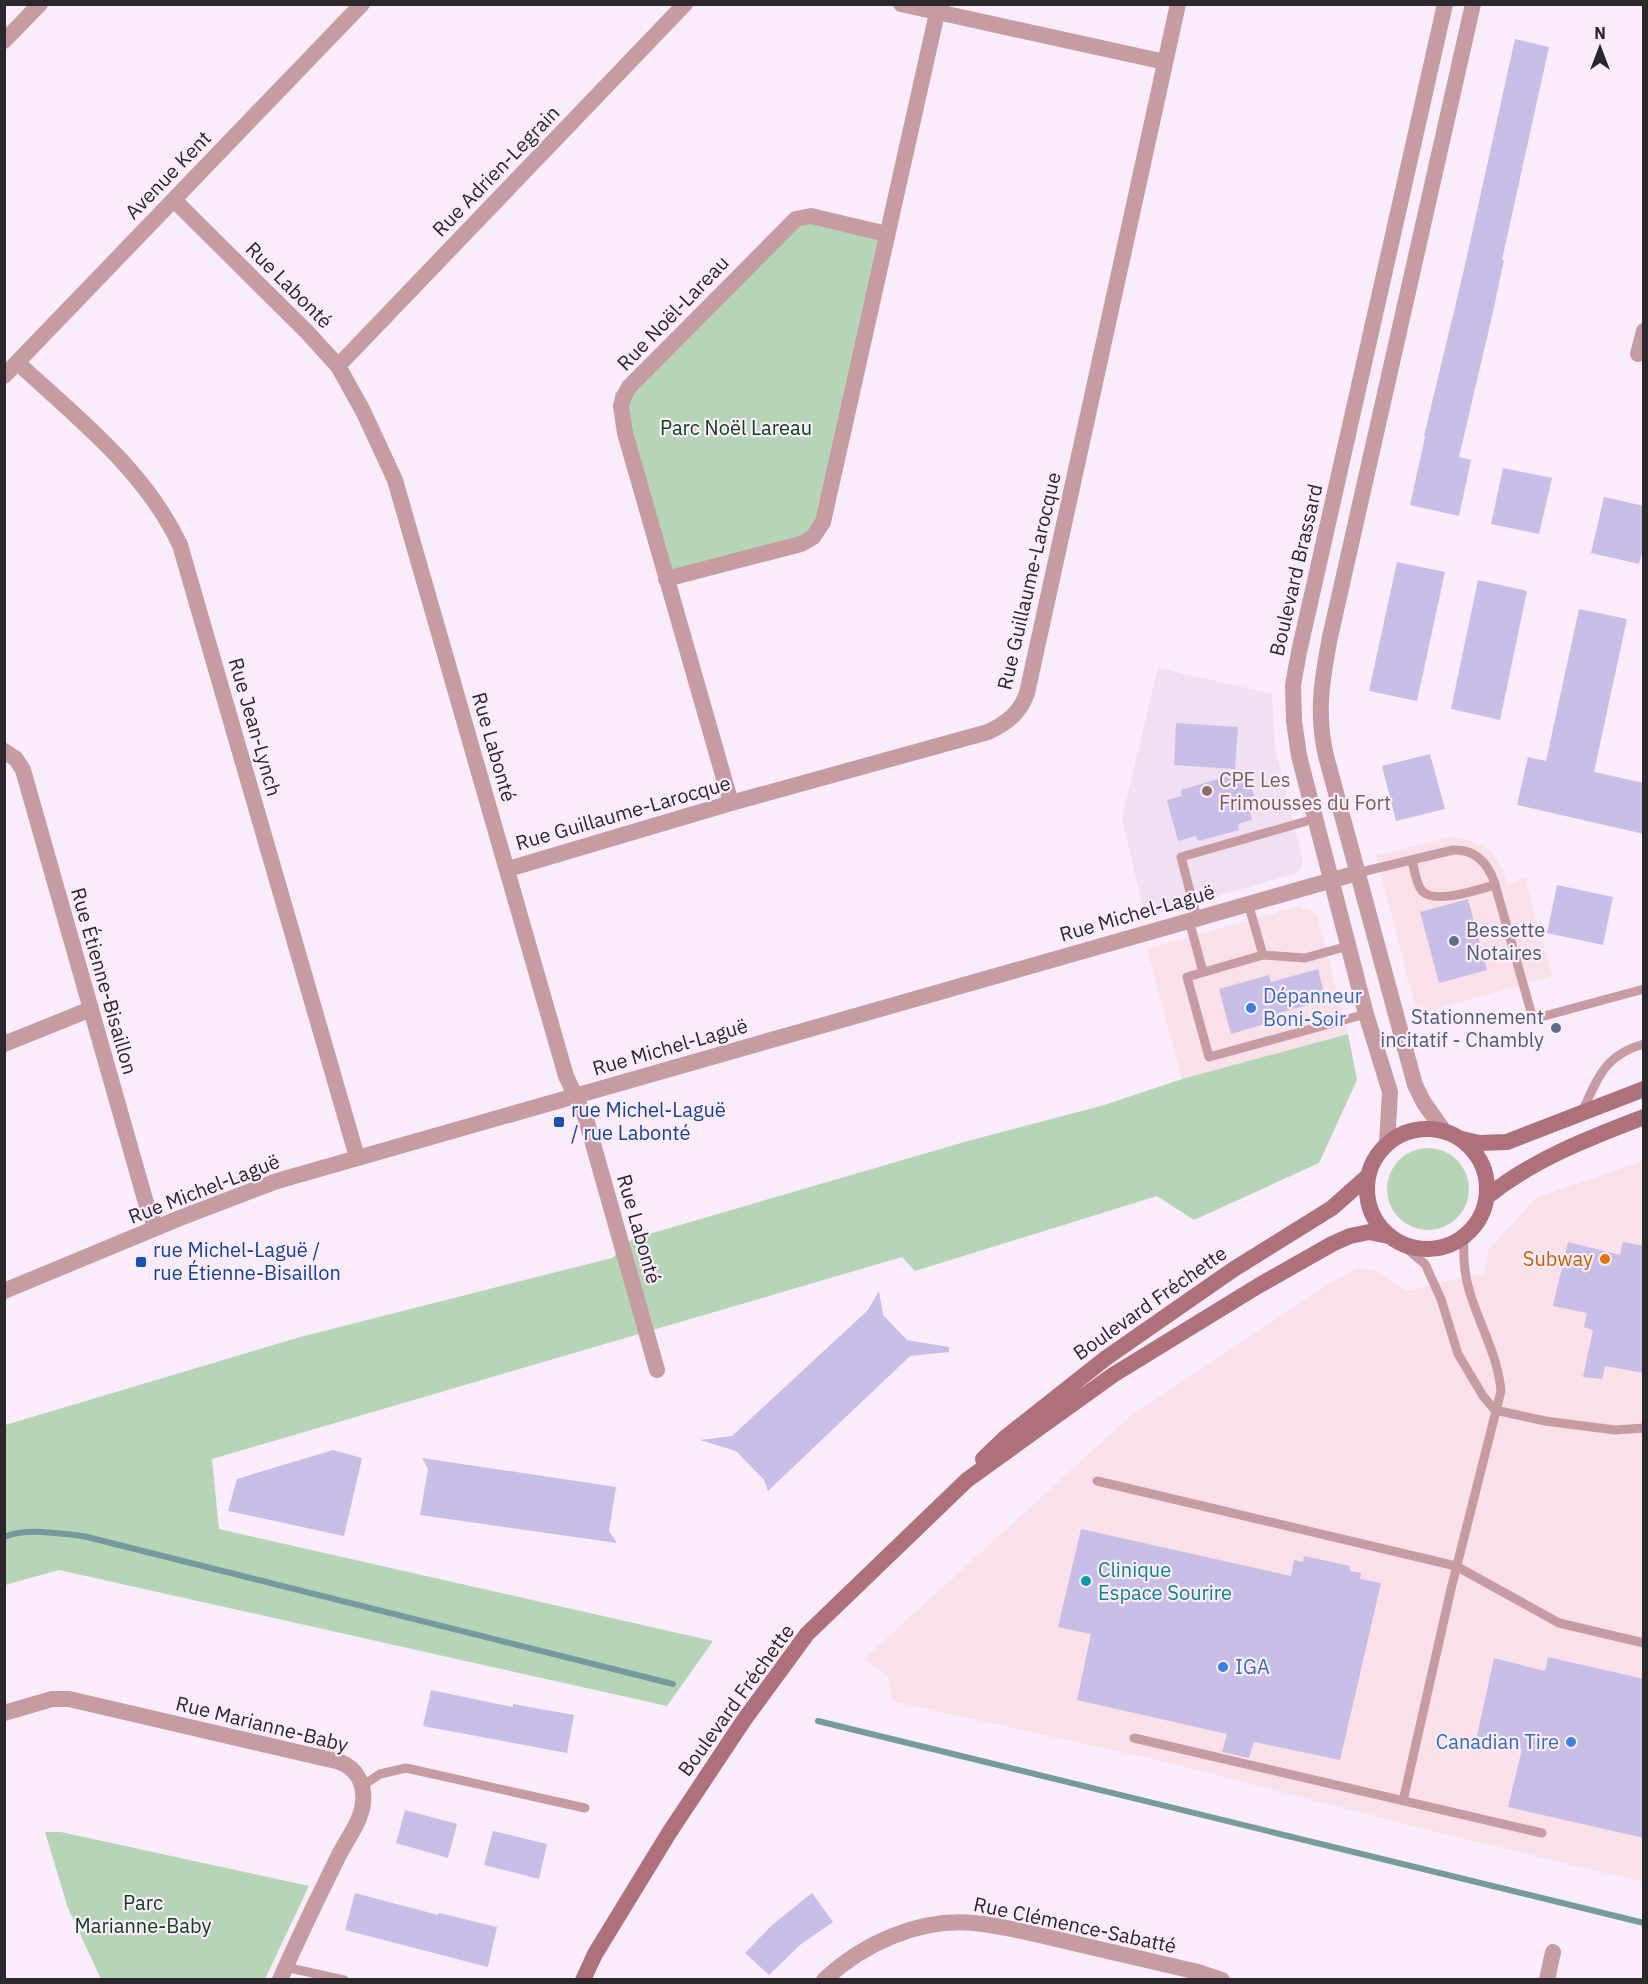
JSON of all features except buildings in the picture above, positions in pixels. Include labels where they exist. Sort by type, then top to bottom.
[{"type":"main road","points":[[1451,1134],[1469,1145],[1481,1162],[1488,1183],[1488,1196],[1482,1216],[1464,1238],[1447,1246],[1429,1250],[1415,1249],[1395,1240],[1378,1225],[1367,1198],[1368,1176],[1372,1164],[1387,1144],[1403,1134],[1429,1129],[1451,1134],[1479,1143],[1508,1142],[1644,1089]]},
{"type":"main road","points":[[1488,1196],[1516,1174],[1539,1161],[1644,1117]]},
{"type":"main road","name":"Boulevard Fréchette","points":[[967,1480],[985,1456],[1049,1401],[1167,1314],[1332,1208],[1368,1176]]},
{"type":"main road","name":"Boulevard Fréchette","points":[[582,1980],[595,1954],[669,1833],[744,1720],[807,1634],[967,1480],[1113,1375],[1332,1244],[1350,1236],[1369,1232],[1395,1240]]},
{"type":"street","points":[[4,41],[40,4]]},
{"type":"street","name":"Avenue Kent","points":[[4,376],[362,4]]},
{"type":"street","name":"Rue Adrien-Legrain","points":[[338,366],[685,4]]},
{"type":"street","points":[[901,4],[1165,62]]},
{"type":"street","name":"Rue Guillaume-Larocque","points":[[508,869],[731,803],[988,732],[1012,718],[1024,702],[1178,4]]},
{"type":"street","name":"Boulevard Brassard","points":[[1387,1144],[1390,1092],[1366,1014],[1314,819],[1296,739],[1293,704],[1296,669],[1445,4]]},
{"type":"street","points":[[1451,1134],[1424,1103],[1415,1085],[1323,743],[1320,689],[1473,4]]},
{"type":"street","points":[[666,579],[801,544],[808,541],[820,527],[830,493],[937,13]]},
{"type":"street","name":"Rue Labonté","points":[[174,200],[308,332],[338,366],[386,457],[395,480],[566,1076],[586,1119],[657,1370]]},
{"type":"street","name":"Rue Noël-Lareau","points":[[731,803],[625,432],[621,406],[626,391],[796,219],[811,216],[887,234]]},
{"type":"street","points":[[1638,354],[1644,331]]},
{"type":"street","name":"Rue Jean-Lynch","points":[[18,363],[121,460],[138,479],[158,504],[180,545],[357,1157]]},
{"type":"street","name":"Rue Étienne-Bisaillon","points":[[4,751],[16,759],[22,770],[146,1203],[156,1228]]},
{"type":"street","name":"Rue Michel-Laguë","points":[[4,1291],[277,1181],[1358,873]]},
{"type":"street","points":[[4,1044],[91,1008]]},
{"type":"street","name":"Rue Marianne-Baby","points":[[4,1713],[52,1699],[69,1700],[340,1762],[356,1773],[362,1786]]},
{"type":"street","points":[[283,1973],[316,1900],[359,1817],[364,1801],[362,1786]]},
{"type":"street","name":"Rue Clémence-Sabatté","points":[[824,1980],[845,1962],[885,1940],[921,1927],[960,1922],[998,1926],[1198,1972],[1222,1980]]},
{"type":"street","points":[[1546,1980],[1553,1952]]},
{"type":"lane","points":[[1203,972],[1181,857],[1314,819]]},
{"type":"lane","points":[[1358,873],[1444,852],[1467,851],[1479,857],[1489,869],[1495,885],[1533,1019],[1644,988]]},
{"type":"lane","points":[[1412,860],[1420,888],[1428,895],[1449,896],[1495,885]]},
{"type":"lane","points":[[1248,903],[1263,955]]},
{"type":"lane","points":[[1348,946],[1305,958],[1263,955],[1188,977],[1209,1057],[1366,1014]]},
{"type":"lane","points":[[1582,1112],[1606,1065],[1621,1052],[1644,1044]]},
{"type":"lane","points":[[1403,1801],[1456,1566],[1500,1391],[1499,1372],[1469,1292],[1463,1257],[1464,1238]]},
{"type":"lane","points":[[1395,1240],[1425,1264],[1441,1299],[1458,1354],[1483,1396],[1495,1410],[1545,1421],[1615,1430],[1644,1428]]},
{"type":"lane","points":[[1097,1481],[1456,1566],[1559,1623],[1644,1643]]},
{"type":"lane","points":[[1134,1738],[1542,1833]]},
{"type":"lane","points":[[362,1786],[380,1774],[406,1768],[585,1808]]},
{"type":"lane","points":[[283,1973],[344,1980]]},
{"type":"shaded area","name":"CPE Les Frimousses du Fort","points":[[1158,668],[1272,694],[1275,748],[1303,861],[1301,869],[1294,874],[1145,917],[1122,818]]},
{"type":"shaded area","points":[[1450,837],[1465,839],[1490,850],[1502,867],[1507,884],[1525,878],[1552,976],[1422,1013],[1416,1009],[1376,856]]},
{"type":"shaded area","points":[[1300,906],[1317,915],[1348,1034],[1182,1079],[1147,949]]},
{"type":"shaded area","points":[[1643,1161],[1643,1882],[1162,1761],[892,1701],[887,1676],[864,1659],[1127,1419],[1329,1284],[1358,1268],[1377,1271],[1406,1291],[1484,1273],[1489,1249],[1537,1197]]},
{"type":"green space","name":"Parc Noël Lareau","points":[[801,221],[884,229],[833,497],[806,541],[663,575],[615,393]]},
{"type":"green space","points":[[1348,1034],[1357,1080],[1319,1163],[1194,1220],[1157,1196],[915,1271],[902,1257],[212,1459],[219,1529],[713,1641],[667,1706],[59,1570],[5,1585],[5,1425],[300,1337],[612,1258],[632,1239],[968,1141],[1101,1106],[1182,1079]]},
{"type":"green space","points":[[1420,1148],[1436,1148],[1451,1155],[1462,1166],[1469,1181],[1466,1205],[1457,1218],[1436,1230],[1420,1230],[1405,1223],[1394,1212],[1387,1197],[1387,1181],[1394,1166],[1405,1155]]},
{"type":"green space","name":"Parc Marianne-Baby","points":[[45,1832],[61,1832],[309,1886],[265,1979],[101,1979],[68,1908]]},
{"type":"waterway","points":[[4,1537],[23,1532],[83,1536],[673,1684]]},
{"type":"waterway","points":[[818,1721],[1644,1923]]},
{"type":"place","name":"CPE Les Frimousses du Fort","points":[[1207,791]]},
{"type":"place","name":"Bessette Notaires","points":[[1454,941]]},
{"type":"place","name":"Dépanneur Boni-Soir","points":[[1251,1008]]},
{"type":"place","name":"Stationnement incitatif - Chambly","points":[[1556,1028]]},
{"type":"place","name":"rue Michel-Laguë / rue Labonté","points":[[559,1122]]},
{"type":"place","name":"Subway","points":[[1605,1259]]},
{"type":"place","name":"rue Michel-Laguë / rue Étienne-Bisaillon","points":[[141,1262]]},
{"type":"place","name":"Clinique Espace Sourire","points":[[1086,1581]]},
{"type":"place","name":"IGA","points":[[1223,1667]]},
{"type":"place","name":"Canadian Tire","points":[[1571,1742]]}]
